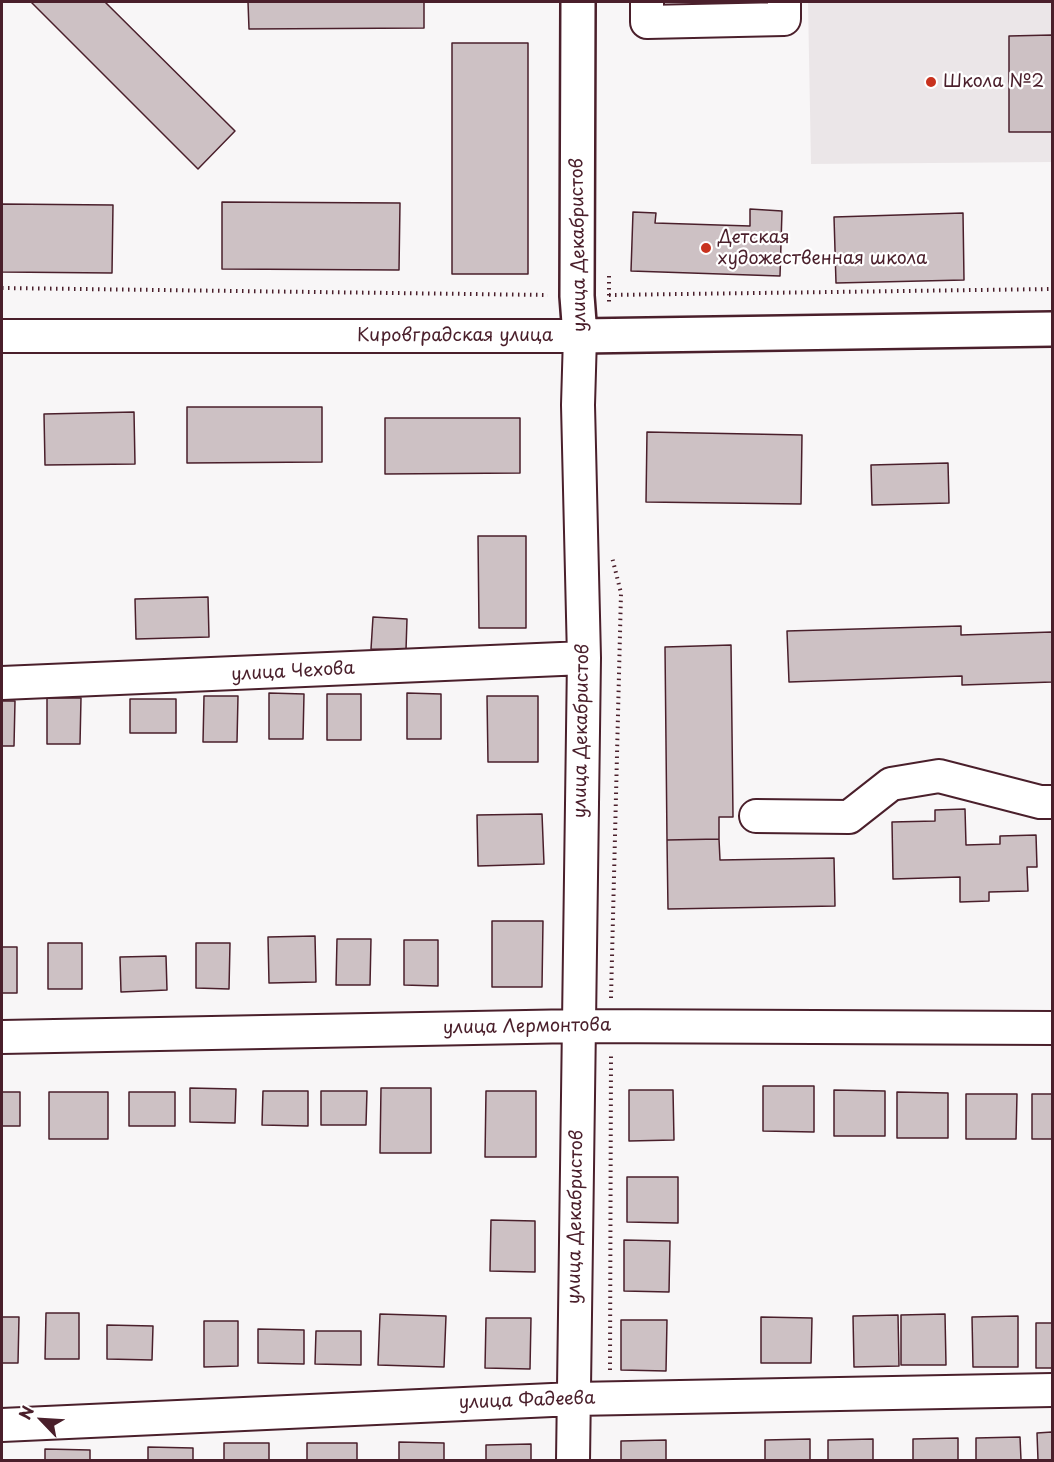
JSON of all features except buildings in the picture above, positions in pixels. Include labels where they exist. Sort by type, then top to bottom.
[{"type":"main road","name":"улица Декабристов","points":[[578,2],[577,296],[580,336]]},
{"type":"main road","name":"Кировградская улица","points":[[580,336],[1053,329]]},
{"type":"street","points":[[646,2],[647,22],[784,19],[784,2]]},
{"type":"street","name":"Кировградская улица","points":[[2,336],[580,336]]},
{"type":"street","name":"улица Декабристов","points":[[573,1461],[584,658],[578,405],[580,336]]},
{"type":"street","name":"улица Чехова","points":[[2,683],[584,658]]},
{"type":"street","points":[[756,816],[849,817],[891,784],[939,776],[1040,802],[1053,802]]},
{"type":"street","name":"улица Лермонтова","points":[[2,1037],[578,1026],[1053,1028]]},
{"type":"street","name":"улица Фадеева","points":[[2,1425],[574,1399],[1053,1390]]},
{"type":"path","points":[[2,288],[577,296],[1053,289]]},
{"type":"shaded area","name":"Школа №2","points":[[808,2],[1052,2],[1052,162],[811,164]]},
{"type":"place","name":"Школа №2","points":[[931,82]]},
{"type":"place","name":"Детская художественная школа","points":[[706,248]]}]
